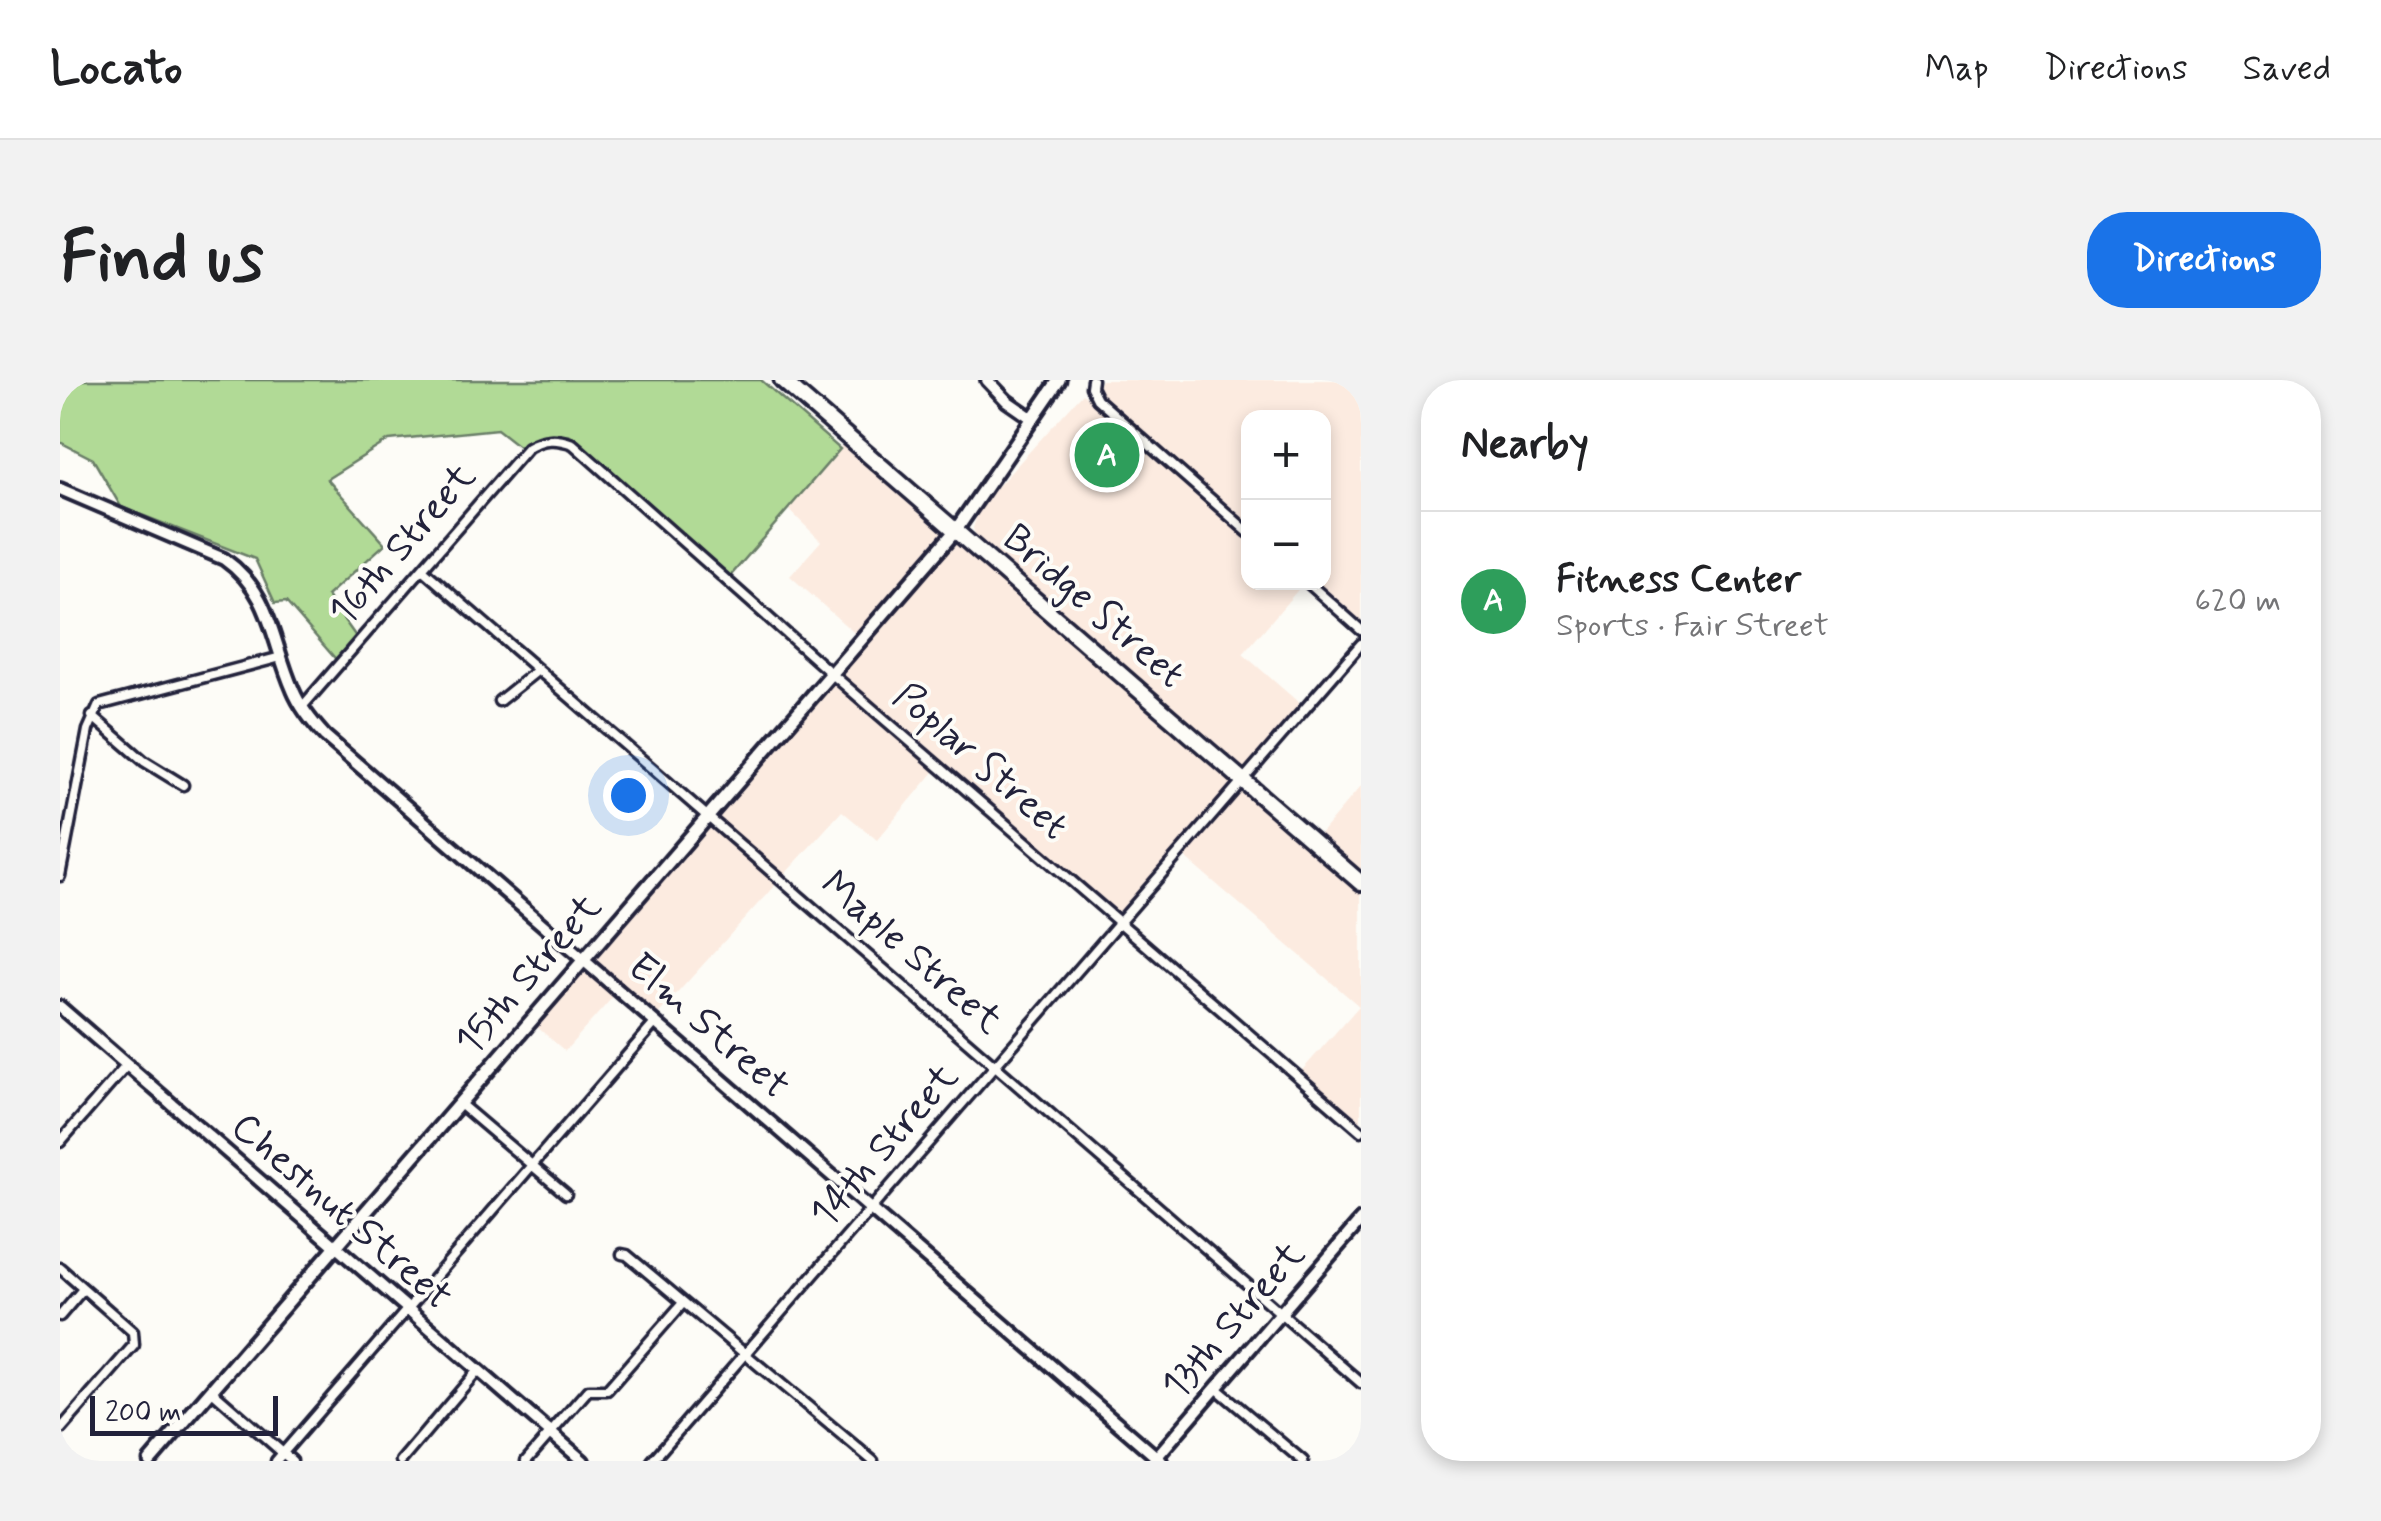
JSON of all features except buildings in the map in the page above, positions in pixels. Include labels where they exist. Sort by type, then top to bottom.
[{"type":"highway","name":"Bridge Street","points":[[782,380],[1361,884]]},
{"type":"main road","points":[[987,380],[1033,420]]},
{"type":"main road","name":"15th Street","points":[[150,1461],[956,530],[1059,380]]},
{"type":"main road","name":"Elm Street","points":[[60,488],[224,559],[239,570],[259,594],[302,707],[324,736],[1157,1460]]},
{"type":"main road","name":"Chestnut Street","points":[[60,1007],[583,1461]]},
{"type":"main road","name":"13th Street","points":[[1157,1460],[1361,1220]]},
{"type":"street","points":[[1091,384],[1097,399],[1241,526]]},
{"type":"street","name":"16th Street","points":[[302,707],[528,447],[541,440],[560,439]]},
{"type":"street","name":"Poplar Street","points":[[560,439],[573,444],[832,674],[1361,1131]]},
{"type":"street","name":"Maple Street","points":[[422,569],[1361,1383]]},
{"type":"street","points":[[1316,590],[1361,630]]},
{"type":"street","name":"14th Street","points":[[652,1461],[1361,644]]},
{"type":"street","points":[[60,876],[92,716],[99,706],[281,657]]},
{"type":"street","points":[[499,701],[538,670]]},
{"type":"street","points":[[92,716],[144,762],[182,785]]},
{"type":"street","points":[[276,1461],[656,1022]]},
{"type":"street","points":[[60,1142],[127,1064]]},
{"type":"street","points":[[460,1104],[566,1194]]},
{"type":"street","points":[[622,1254],[873,1461]]},
{"type":"street","points":[[60,1268],[134,1332],[136,1339],[60,1430]]},
{"type":"street","points":[[60,1316],[84,1289]]},
{"type":"street","points":[[526,1461],[588,1390],[607,1390],[683,1302]]},
{"type":"street","points":[[401,1461],[478,1370]]},
{"type":"street","points":[[1216,1388],[1303,1461]]},
{"type":"street","points":[[211,1390],[292,1461]]},
{"type":"shaded area","points":[[1101,380],[1361,380],[1361,630],[1316,590],[1331,590],[1331,410],[1241,410],[1241,523],[1228,511],[1222,516],[1241,533],[1241,590],[1298,590],[1243,654],[1305,708],[1243,780],[1313,842],[1361,786],[1361,1131],[1297,1076],[1359,1006],[1180,853],[1119,922],[939,766],[877,840],[842,811],[653,1020],[619,990],[565,1051],[531,1022],[861,639],[790,576],[821,541],[788,509],[844,443],[1095,661],[1104,650],[976,537],[973,528],[980,506],[1083,393],[1166,466],[1171,461],[1095,393]]},
{"type":"green space","points":[[60,380],[761,380],[840,449],[726,581],[573,444],[559,439],[525,451],[497,429],[389,440],[327,479],[385,544],[327,596],[359,641],[340,664],[286,602],[275,603],[255,559],[121,507],[93,459],[60,442]]},
{"type":"place","name":"Fitness Center","points":[[1107,455]]}]
